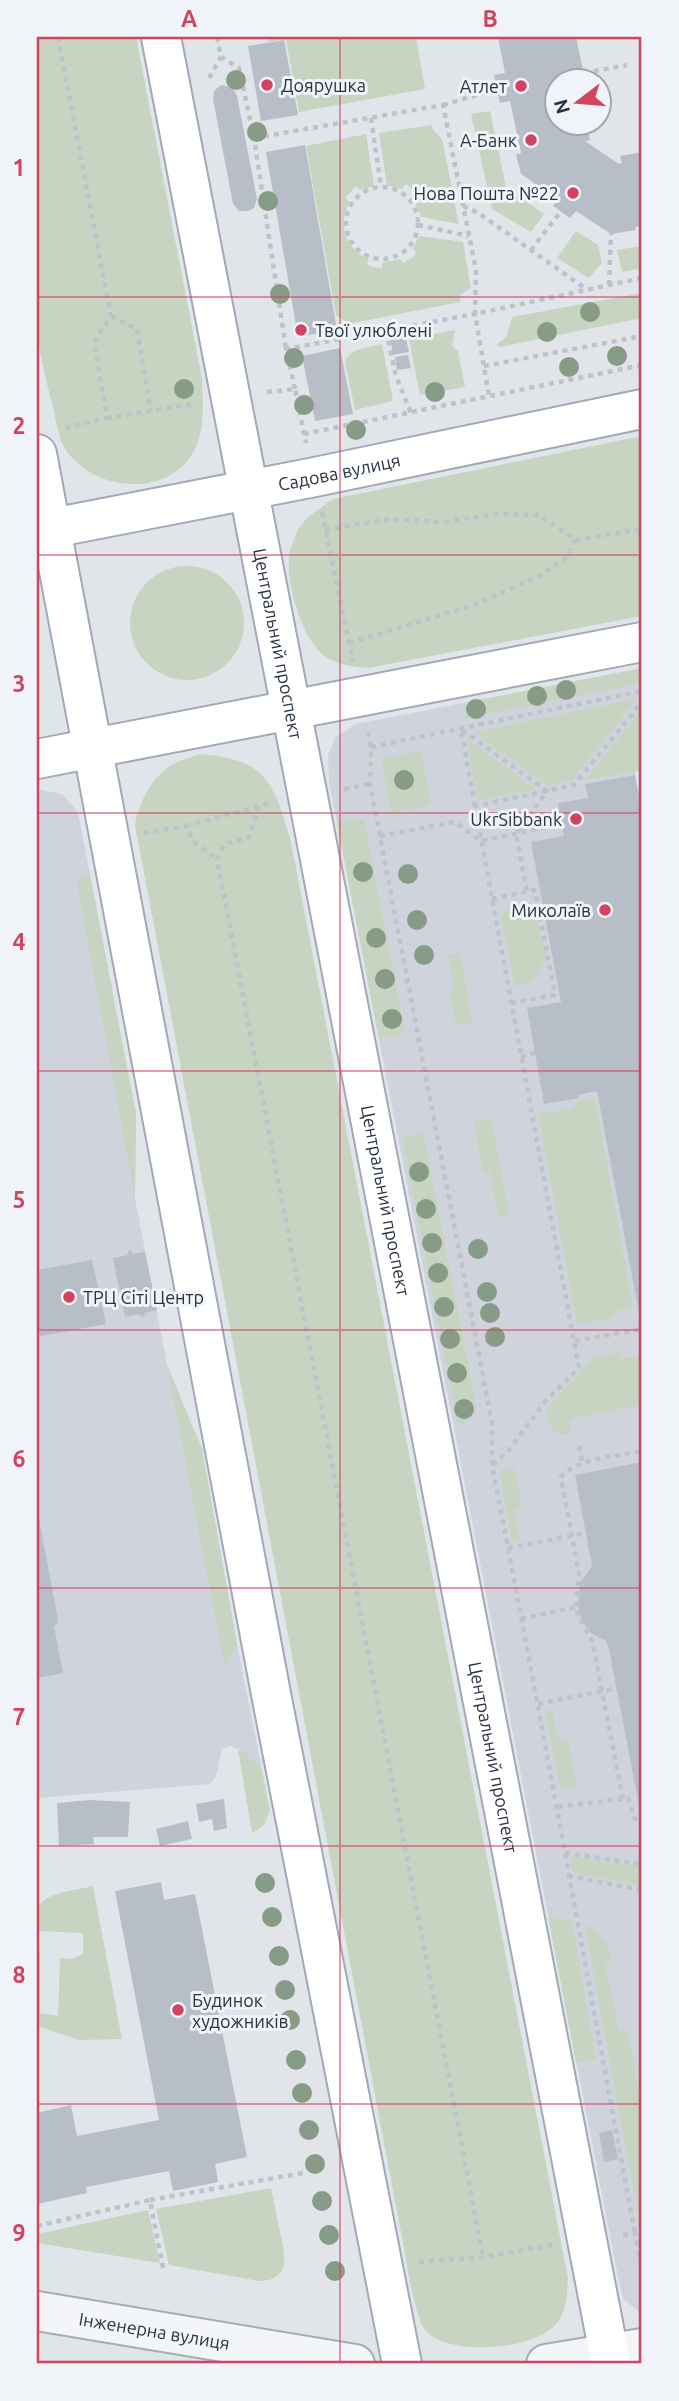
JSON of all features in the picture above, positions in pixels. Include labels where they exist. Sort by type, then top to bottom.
[{"type":"main road","name":"Центральний проспект","points":[[161,37],[438,1459],[621,2356]]},
{"type":"main road","name":"Садова вулиця","points":[[44,530],[642,409]]},
{"type":"main road","points":[[48,441],[44,530],[93,748],[270,1686],[402,2364]]},
{"type":"main road","points":[[37,759],[642,642]]},
{"type":"street","name":"Інженерна вулиця","points":[[37,2311],[355,2364]]},
{"type":"street","points":[[546,2364],[621,2356]]},
{"type":"path","points":[[48,441],[107,418],[94,342],[111,316],[58,37]]},
{"type":"path","points":[[217,37],[221,57],[239,68],[254,138],[286,349],[295,389]]},
{"type":"path","points":[[612,68],[627,65]]},
{"type":"path","points":[[254,138],[443,105],[497,89]]},
{"type":"path","points":[[443,105],[476,270],[475,314],[489,397]]},
{"type":"path","points":[[371,118],[381,187]]},
{"type":"path","points":[[381,187],[397,190],[406,196],[417,215],[418,225],[416,236],[410,245],[393,257],[382,259],[371,257],[354,245],[346,226],[351,205],[357,196],[366,190],[381,187]]},
{"type":"path","points":[[463,205],[477,212],[587,290]]},
{"type":"path","points":[[531,250],[561,211]]},
{"type":"path","points":[[418,225],[469,236]]},
{"type":"path","points":[[609,285],[611,234]]},
{"type":"path","points":[[286,349],[475,314],[642,278]]},
{"type":"path","points":[[111,316],[137,330],[151,411]]},
{"type":"path","points":[[386,331],[396,376],[411,413]]},
{"type":"path","points":[[484,366],[642,336]]},
{"type":"path","points":[[304,434],[642,365]]},
{"type":"path","points":[[326,530],[388,519],[443,522],[496,514],[538,515],[576,540],[642,529]]},
{"type":"path","points":[[349,643],[474,606],[541,575],[566,558],[576,540]]},
{"type":"path","points":[[371,747],[642,691]]},
{"type":"path","points":[[475,806],[574,785],[642,699]]},
{"type":"path","points":[[461,729],[547,791]]},
{"type":"path","points":[[461,729],[579,1368],[545,1402],[508,1451],[492,1465]]},
{"type":"path","points":[[370,784],[492,1423],[492,1465],[558,1807],[568,1876],[635,2234]]},
{"type":"path","points":[[527,892],[516,834],[547,791]]},
{"type":"path","points":[[259,806],[249,838],[225,844],[217,859],[482,2257],[407,2263]]},
{"type":"path","points":[[380,836],[455,822],[481,841],[562,824]]},
{"type":"path","points":[[137,834],[186,826],[195,844],[217,859]]},
{"type":"path","points":[[492,899],[538,889],[555,995],[511,1003]]},
{"type":"path","points":[[521,1057],[535,1053]]},
{"type":"path","points":[[575,1341],[642,1329]]},
{"type":"path","points":[[579,1446],[583,1465]]},
{"type":"path","points":[[623,1799],[592,1640],[578,1616],[576,1589],[579,1574],[561,1477],[568,1469],[642,1451]]},
{"type":"path","points":[[508,1548],[586,1533]]},
{"type":"path","points":[[522,1619],[577,1607]]},
{"type":"path","points":[[538,1704],[617,1688]]},
{"type":"path","points":[[558,1807],[628,1798],[635,1819],[642,1821]]},
{"type":"path","points":[[565,1853],[642,1864]]},
{"type":"path","points":[[568,1876],[642,1890]]},
{"type":"path","points":[[37,2226],[150,2200],[303,2173]]},
{"type":"path","points":[[150,2200],[164,2273]]},
{"type":"shaded area","points":[[642,668],[642,770],[636,771],[635,775],[642,812],[642,2314],[623,2299],[616,2267],[329,782],[328,755],[335,738],[356,724]]},
{"type":"shaded area","points":[[37,789],[62,794],[78,812],[136,1114],[135,1198],[167,1365],[202,1449],[262,1770],[245,1752],[230,1746],[222,1749],[216,1776],[210,1784],[37,1798]]},
{"type":"green space","points":[[37,37],[136,37],[202,379],[202,419],[196,447],[179,470],[163,479],[126,484],[90,473],[75,461],[64,447],[59,433],[41,355],[37,323]]},
{"type":"green space","points":[[268,37],[416,37],[425,89],[299,112],[286,39],[269,42]]},
{"type":"green space","points":[[490,111],[506,187],[544,214],[531,232],[492,209],[471,114]]},
{"type":"green space","points":[[432,125],[442,139],[459,224],[421,217],[414,199],[418,194],[406,184],[402,189],[387,185],[379,133]]},
{"type":"green space","points":[[366,134],[374,186],[360,190],[356,186],[345,198],[350,202],[344,218],[349,242],[360,255],[368,259],[367,264],[382,268],[382,263],[400,259],[403,263],[412,258],[416,253],[413,248],[419,236],[463,242],[471,288],[460,295],[460,302],[348,324],[336,315],[306,146]]},
{"type":"green space","points":[[576,231],[598,245],[602,263],[589,278],[557,258]]},
{"type":"green space","points":[[642,246],[642,268],[622,272],[617,250]]},
{"type":"green space","points":[[642,293],[642,318],[500,347],[496,345],[506,337],[512,317]]},
{"type":"green space","points":[[455,330],[452,346],[458,351],[465,387],[443,391],[441,386],[435,385],[430,387],[429,392],[420,395],[409,339]]},
{"type":"green space","points":[[382,344],[393,401],[355,410],[345,362],[347,357],[360,349]]},
{"type":"green space","points":[[642,436],[642,616],[368,668],[332,660],[322,654],[308,635],[293,595],[289,555],[300,527],[313,513],[333,499]]},
{"type":"green space","points":[[187,566],[209,570],[219,575],[235,591],[240,601],[244,623],[240,645],[235,655],[219,671],[209,676],[187,680],[165,676],[155,671],[139,655],[134,645],[130,623],[134,601],[139,591],[155,575],[165,570]]},
{"type":"green space","points":[[642,668],[642,683],[462,719],[480,700]]},
{"type":"green space","points":[[638,698],[571,781],[548,786],[473,733]]},
{"type":"green space","points":[[642,708],[642,770],[585,780]]},
{"type":"green space","points":[[467,739],[536,789],[478,800]]},
{"type":"green space","points":[[421,751],[431,805],[391,813],[381,758]]},
{"type":"green space","points":[[200,754],[222,757],[254,768],[264,778],[279,804],[291,842],[568,2278],[564,2308],[556,2324],[530,2340],[512,2344],[472,2347],[453,2345],[438,2339],[426,2331],[422,2324],[411,2287],[135,825],[143,799],[159,776],[173,764]]},
{"type":"green space","points":[[364,820],[405,1032],[379,1039],[337,822]]},
{"type":"green space","points":[[90,874],[136,1114],[135,1198],[77,883],[82,876]]},
{"type":"green space","points":[[509,906],[536,910],[546,958],[534,981],[515,987],[501,917]]},
{"type":"green space","points":[[460,953],[472,1022],[456,1025],[449,990],[454,989],[448,955]]},
{"type":"green space","points":[[595,1097],[633,1307],[614,1312],[611,1318],[577,1324],[538,1114],[570,1109],[578,1102]]},
{"type":"green space","points":[[491,1118],[509,1214],[498,1216],[490,1172],[483,1172],[474,1121]]},
{"type":"green space","points":[[423,1132],[477,1410],[463,1425],[458,1422],[402,1138]]},
{"type":"green space","points":[[619,1352],[620,1359],[642,1356],[642,1404],[569,1419],[571,1435],[556,1433],[550,1425],[546,1409],[594,1357]]},
{"type":"green space","points":[[167,1365],[202,1449],[237,1644],[225,1669]]},
{"type":"green space","points":[[514,1468],[522,1506],[514,1511],[520,1539],[512,1540],[499,1471]]},
{"type":"green space","points":[[552,1709],[558,1739],[568,1742],[577,1785],[560,1789],[545,1711]]},
{"type":"green space","points":[[238,1749],[245,1752],[262,1770],[270,1811],[264,1825],[252,1833]]},
{"type":"green space","points":[[572,1857],[642,1867],[642,1885],[575,1874],[571,1865]]},
{"type":"green space","points":[[93,1886],[122,2039],[79,2040],[37,2026],[37,1950],[40,1950],[40,2013],[58,2016],[60,1958],[71,1959],[83,1954],[83,1933],[37,1931],[38,1907],[58,1894]]},
{"type":"green space","points":[[548,1916],[572,1922],[596,2059],[576,2062]]},
{"type":"green space","points":[[584,1924],[603,1939],[611,1954],[612,1961],[605,1963],[619,2031],[627,2030],[642,2109],[642,2234]]},
{"type":"green space","points":[[271,2188],[284,2257],[284,2265],[277,2276],[259,2281],[169,2265],[156,2209]]},
{"type":"green space","points":[[148,2210],[160,2263],[37,2243],[37,2234]]},
{"type":"building","points":[[498,37],[576,37],[582,66],[542,66],[542,136],[589,136],[590,140],[585,141],[619,164],[622,163],[620,156],[642,152],[642,226],[635,227],[636,230],[611,234],[576,211],[570,218],[553,206],[558,199],[521,174],[516,155],[521,153],[510,101],[500,103],[494,75],[505,73]]},
{"type":"building","points":[[284,40],[298,115],[261,121],[248,46]]},
{"type":"building","points":[[221,85],[232,87],[237,96],[257,199],[254,208],[248,211],[239,211],[233,204],[213,99],[214,91]]},
{"type":"building","points":[[305,145],[337,330],[298,337],[266,152]]},
{"type":"building","points":[[405,334],[409,352],[393,355],[390,337]]},
{"type":"building","points":[[340,348],[353,414],[315,421],[302,356]]},
{"type":"building","points":[[408,355],[411,368],[397,370],[395,357]]},
{"type":"building","points":[[635,775],[642,812],[641,1323],[597,1091],[578,1095],[579,1098],[544,1104],[527,1008],[561,1002],[531,842],[564,836],[558,803],[588,798],[585,784]]},
{"type":"building","points":[[131,1250],[132,1254],[145,1252],[157,1310],[144,1313],[145,1316],[141,1317],[140,1314],[125,1317],[113,1258],[128,1255]]},
{"type":"building","name":"ТРЦ Сіті Центр","points":[[92,1260],[106,1324],[37,1337],[37,1270]]},
{"type":"building","points":[[642,1462],[641,1816],[609,1649],[606,1641],[591,1633],[582,1621],[578,1607],[580,1583],[592,1566],[575,1475]]},
{"type":"building","points":[[38,1514],[57,1614],[58,1622],[54,1627],[63,1673],[37,1678]]},
{"type":"building","points":[[224,1799],[227,1828],[214,1831],[212,1819],[199,1822],[196,1804]]},
{"type":"building","points":[[90,1800],[130,1802],[128,1837],[93,1837],[94,1844],[59,1846],[57,1803]]},
{"type":"building","points":[[188,1821],[192,1839],[160,1846],[156,1829]]},
{"type":"building","name":"Будинок художників","points":[[161,1882],[164,1900],[195,1894],[247,2157],[215,2164],[218,2182],[173,2191],[169,2171],[86,2187],[87,2193],[37,2204],[37,2113],[71,2105],[77,2136],[159,2120],[115,1891]]},
{"type":"building","points":[[612,2130],[618,2159],[604,2162],[599,2133]]},
{"type":"place","name":"Доярушка","points":[[267,85]]},
{"type":"place","name":"Атлет","points":[[521,86]]},
{"type":"place","name":"А-Банк","points":[[531,140]]},
{"type":"place","name":"Нова Пошта №22","points":[[573,193]]},
{"type":"place","name":"Твої улюблені","points":[[301,330]]},
{"type":"place","name":"UkrSibbank","points":[[576,819]]},
{"type":"place","name":"Миколаїв","points":[[605,910]]},
{"type":"place","name":"ТРЦ Сіті Центр","points":[[69,1297]]},
{"type":"place","name":"Будинок художників","points":[[178,2010]]}]
